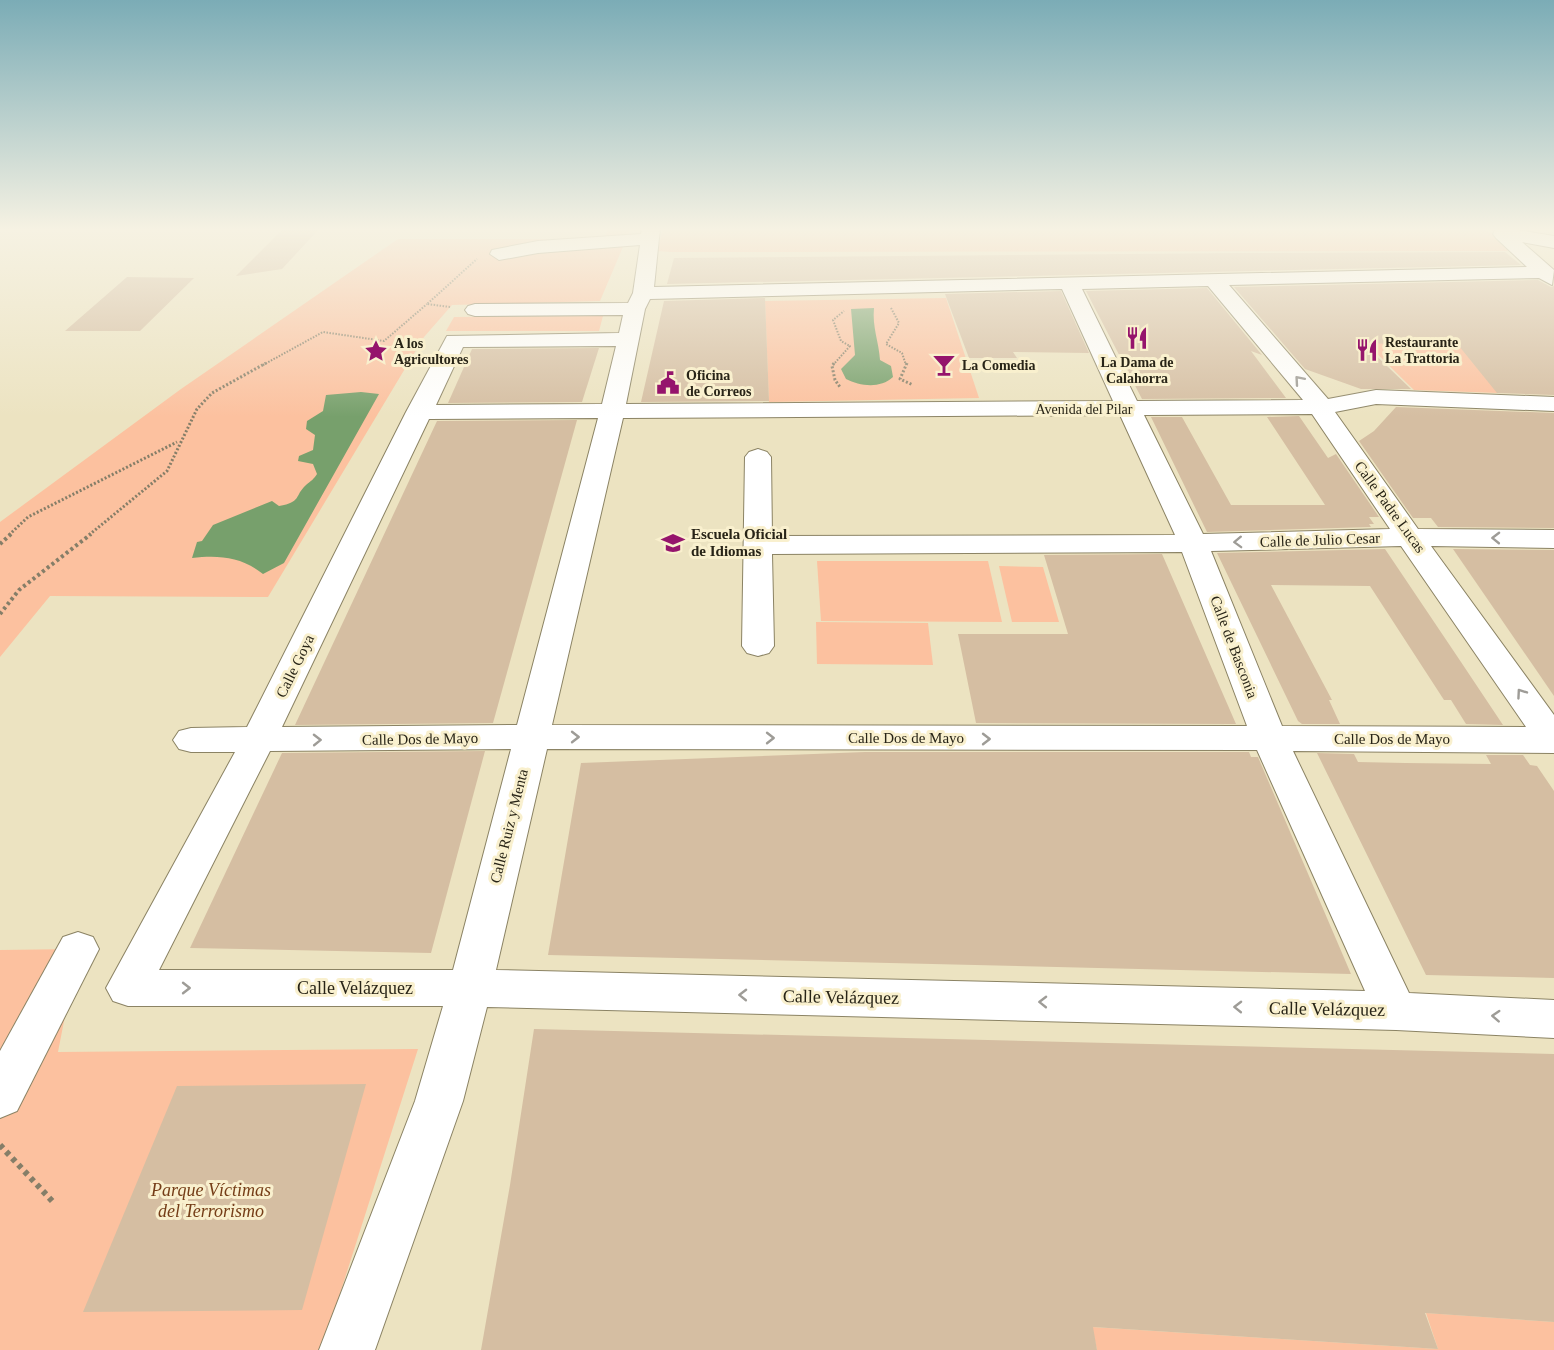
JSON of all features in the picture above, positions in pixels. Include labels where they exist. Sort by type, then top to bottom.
[{"type":"street","name":"Calle Ruiz y Menta","points":[[347,1350],[439,1101],[470,988],[641,291]]},
{"type":"street","points":[[475,310],[806,291]]},
{"type":"street","name":"Calle de Basconia","points":[[1073,291],[1193,543],[1270,740],[1396,1011]]},
{"type":"street","name":"Calle Padre Lucas","points":[[1223,291],[1322,407],[1325,417],[1554,740]]},
{"type":"street","name":"Calle Goya","points":[[128,988],[258,741],[418,412],[455,341],[629,339]]},
{"type":"street","name":"Avenida del Pilar","points":[[418,412],[1322,407],[1376,397],[1554,405]]},
{"type":"street","points":[[758,457],[758,646]]},
{"type":"street","name":"Calle de Julio Cesar","points":[[757,545],[1193,543],[1412,537],[1554,539]]},
{"type":"street","name":"Calle Dos de Mayo","points":[[191,740],[531,737],[1554,740]]},
{"type":"street","points":[[0,1096],[78,949]]},
{"type":"street","name":"Calle Velázquez","points":[[128,988],[470,988],[1396,1011],[1554,1019]]},
{"type":"path","points":[[0,614],[19,590],[56,563],[167,471],[196,409],[212,393],[323,332],[384,341],[441,291]]},
{"type":"path","points":[[847,410],[832,366],[850,346],[841,341],[833,320],[856,301],[856,291]]},
{"type":"path","points":[[883,291],[885,302],[895,313],[899,323],[885,344],[900,350],[907,359],[906,369],[900,379],[924,392],[925,410]]},
{"type":"path","points":[[427,304],[475,310]]},
{"type":"path","points":[[0,544],[28,517],[179,442]]},
{"type":"path","points":[[0,1144],[54,1203]]},
{"type":"green space","points":[[323,291],[604,291],[600,301],[452,305],[424,337],[268,597],[50,596],[0,657],[0,522],[181,389]]},
{"type":"green space","points":[[1420,291],[1498,393],[1414,390],[1354,331],[1396,344],[1450,346]]},
{"type":"green space","points":[[946,298],[979,398],[769,402],[765,301]]},
{"type":"green space","points":[[603,316],[599,331],[446,331],[454,317]]},
{"type":"green space","points":[[817,561],[988,561],[1002,622],[821,621]]},
{"type":"green space","points":[[999,566],[1043,567],[1059,622],[1012,622]]},
{"type":"green space","points":[[816,622],[928,623],[933,665],[817,664]]},
{"type":"green space","name":"Parque Víctimas del Terrorismo","points":[[78,949],[58,1052],[418,1049],[322,1350],[0,1350],[0,950]]},
{"type":"green space","points":[[1426,1313],[1554,1322],[1554,1350],[1097,1350],[1092,1327],[1438,1349]]},
{"type":"shaded area","points":[[874,308],[880,360],[891,366],[893,377],[876,385],[864,385],[846,379],[841,369],[855,355],[851,309]]},
{"type":"shaded area","points":[[361,392],[379,394],[284,563],[263,574],[247,564],[230,558],[192,558],[197,542],[202,541],[213,525],[272,501],[279,506],[291,503],[317,474],[313,464],[298,461],[299,456],[313,450],[315,435],[306,429],[307,421],[323,411],[326,395]]},
{"type":"building","points":[[111,291],[181,291],[140,331],[65,331]]},
{"type":"building","points":[[1061,291],[1089,353],[1013,352],[1017,358],[969,358],[945,294]]},
{"type":"building","points":[[1086,291],[1209,291],[1262,355],[1251,351],[1286,398],[1142,399]]},
{"type":"building","points":[[1237,291],[1554,291],[1554,395],[1497,393],[1459,346],[1363,343],[1411,389],[1361,389],[1305,369]]},
{"type":"building","points":[[765,298],[769,401],[641,402],[664,301]]},
{"type":"building","points":[[599,348],[582,402],[448,403],[472,349]]},
{"type":"building","points":[[1396,407],[1554,413],[1554,528],[1438,527],[1431,518],[1413,518],[1359,441],[1374,431]]},
{"type":"building","points":[[1299,416],[1328,458],[1336,454],[1379,517],[1369,517],[1374,524],[1369,524],[1371,527],[1207,532],[1151,417],[1182,417],[1231,505],[1325,505],[1267,417]]},
{"type":"building","points":[[577,420],[493,723],[295,725],[437,421]]},
{"type":"building","points":[[1385,549],[1503,725],[1466,724],[1451,700],[1444,700],[1370,586],[1271,585],[1332,700],[1329,700],[1340,724],[1302,724],[1298,721],[1217,553]]},
{"type":"building","points":[[1453,549],[1554,550],[1554,696]]},
{"type":"building","points":[[1162,554],[1236,724],[976,723],[958,634],[1068,634],[1044,555]]},
{"type":"building","points":[[485,751],[431,953],[190,948],[282,753]]},
{"type":"building","points":[[865,752],[1249,752],[1251,757],[1258,757],[1351,974],[548,955],[581,763]]},
{"type":"building","points":[[1317,753],[1354,754],[1358,762],[1491,764],[1486,755],[1523,755],[1530,765],[1537,766],[1554,791],[1554,978],[1426,975]]},
{"type":"building","points":[[534,1029],[1554,1054],[1554,1322],[1425,1313],[1438,1349],[1093,1327],[1097,1350],[481,1350]]},
{"type":"building","points":[[366,1084],[302,1310],[83,1312],[177,1086]]},
{"type":"place","name":"La Dama de Calahorra","points":[[1137,338]]},
{"type":"place","name":"Restaurante La Trattoria","points":[[1367,350]]},
{"type":"place","name":"A los Agricultores","points":[[376,351]]},
{"type":"place","name":"La Comedia","points":[[944,365]]},
{"type":"place","name":"Oficina de Correos","points":[[668,383]]},
{"type":"place","name":"Escuela Oficial de Idiomas","points":[[673,543]]}]
